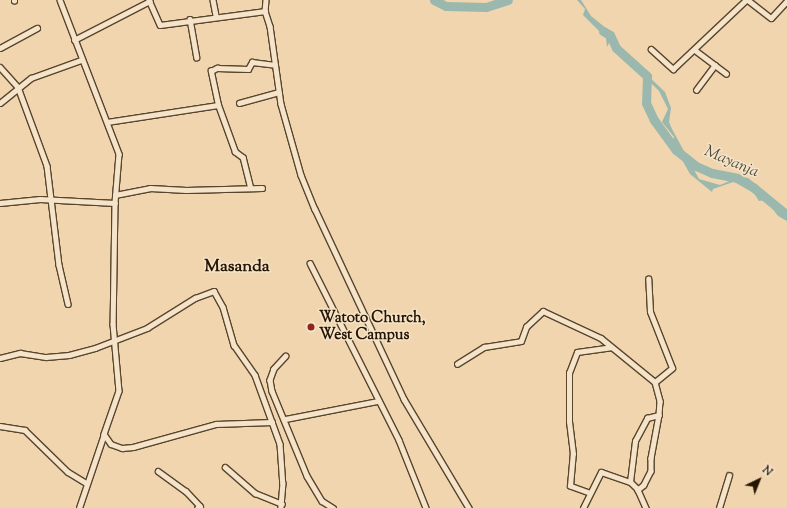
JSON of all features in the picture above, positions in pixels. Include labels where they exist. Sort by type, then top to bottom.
[{"type":"street","points":[[60,0],[81,60],[119,154],[115,195],[114,341],[119,391],[86,483],[80,508]]},
{"type":"street","points":[[74,40],[150,0],[160,25],[190,19],[216,16],[224,18],[265,11]]},
{"type":"street","points":[[213,0],[216,16]]},
{"type":"street","points":[[266,0],[265,11],[270,26],[279,92],[302,175],[322,226],[404,399],[469,508]]},
{"type":"street","points":[[651,49],[673,69],[747,0],[771,18],[787,1]]},
{"type":"street","points":[[190,19],[197,57]]},
{"type":"street","points":[[0,48],[37,28]]},
{"type":"street","points":[[695,50],[726,73]]},
{"type":"street","points":[[0,103],[18,87],[42,73],[81,60]]},
{"type":"street","points":[[250,187],[243,158],[235,152],[218,105],[211,71],[213,68],[245,69],[252,62],[275,65]]},
{"type":"street","points":[[696,90],[715,65]]},
{"type":"street","points":[[0,67],[18,87],[45,160],[59,265],[68,304]]},
{"type":"street","points":[[239,103],[279,92]]},
{"type":"street","points":[[107,122],[218,105]]},
{"type":"street","points":[[115,195],[150,188],[186,190],[250,187],[262,188]]},
{"type":"street","points":[[0,203],[51,200],[115,203]]},
{"type":"street","points":[[310,263],[411,467],[426,508]]},
{"type":"street","points":[[648,279],[650,312],[672,368],[655,382]]},
{"type":"street","points":[[0,358],[20,353],[46,357],[69,356],[147,328],[195,298],[214,291],[223,307],[234,345],[254,375],[280,444],[283,483],[281,506],[255,493],[225,466]]},
{"type":"street","points":[[457,364],[484,347],[521,342],[526,327],[543,311],[594,334],[655,382],[660,402],[659,415],[650,458],[651,471],[644,485],[638,490]]},
{"type":"street","points":[[589,493],[570,486],[573,454],[569,411],[569,373],[577,352],[611,347]]},
{"type":"street","points":[[286,356],[274,369],[270,380],[307,476],[322,501],[333,508]]},
{"type":"street","points":[[285,419],[378,401]]},
{"type":"street","points":[[630,482],[635,441],[647,418],[659,415]]},
{"type":"street","points":[[104,434],[111,444],[122,448],[133,447],[216,424],[272,422]]},
{"type":"street","points":[[0,426],[25,430],[68,472],[86,483]]},
{"type":"street","points":[[158,471],[186,492],[200,506],[198,508]]},
{"type":"street","points":[[583,508],[589,493],[601,472],[630,482],[638,490],[646,508]]},
{"type":"street","points":[[719,508],[729,476]]},
{"type":"water","points":[[577,0],[581,0],[591,16],[612,33],[624,53],[665,92],[671,108],[669,122],[699,179],[720,185],[739,177],[748,178],[768,194],[776,209],[787,211],[787,221],[778,216],[766,200],[759,201],[746,181],[736,181],[713,189],[712,192],[690,174],[672,142],[674,137],[662,122],[668,109],[659,91],[617,49],[611,39],[607,47],[606,38],[583,15],[585,9]]},
{"type":"waterway","name":"Mayanja","points":[[434,0],[446,6],[486,7],[508,0]]},
{"type":"waterway","name":"Mayanja","points":[[603,31],[610,35],[616,48],[647,76],[646,103],[654,120],[676,150],[696,166],[712,173],[737,178],[754,188],[787,215]]},
{"type":"place","name":"Watoto Church, West Campus","points":[[311,327]]},
{"type":"district","name":"Masanda","points":[[237,268]]}]
